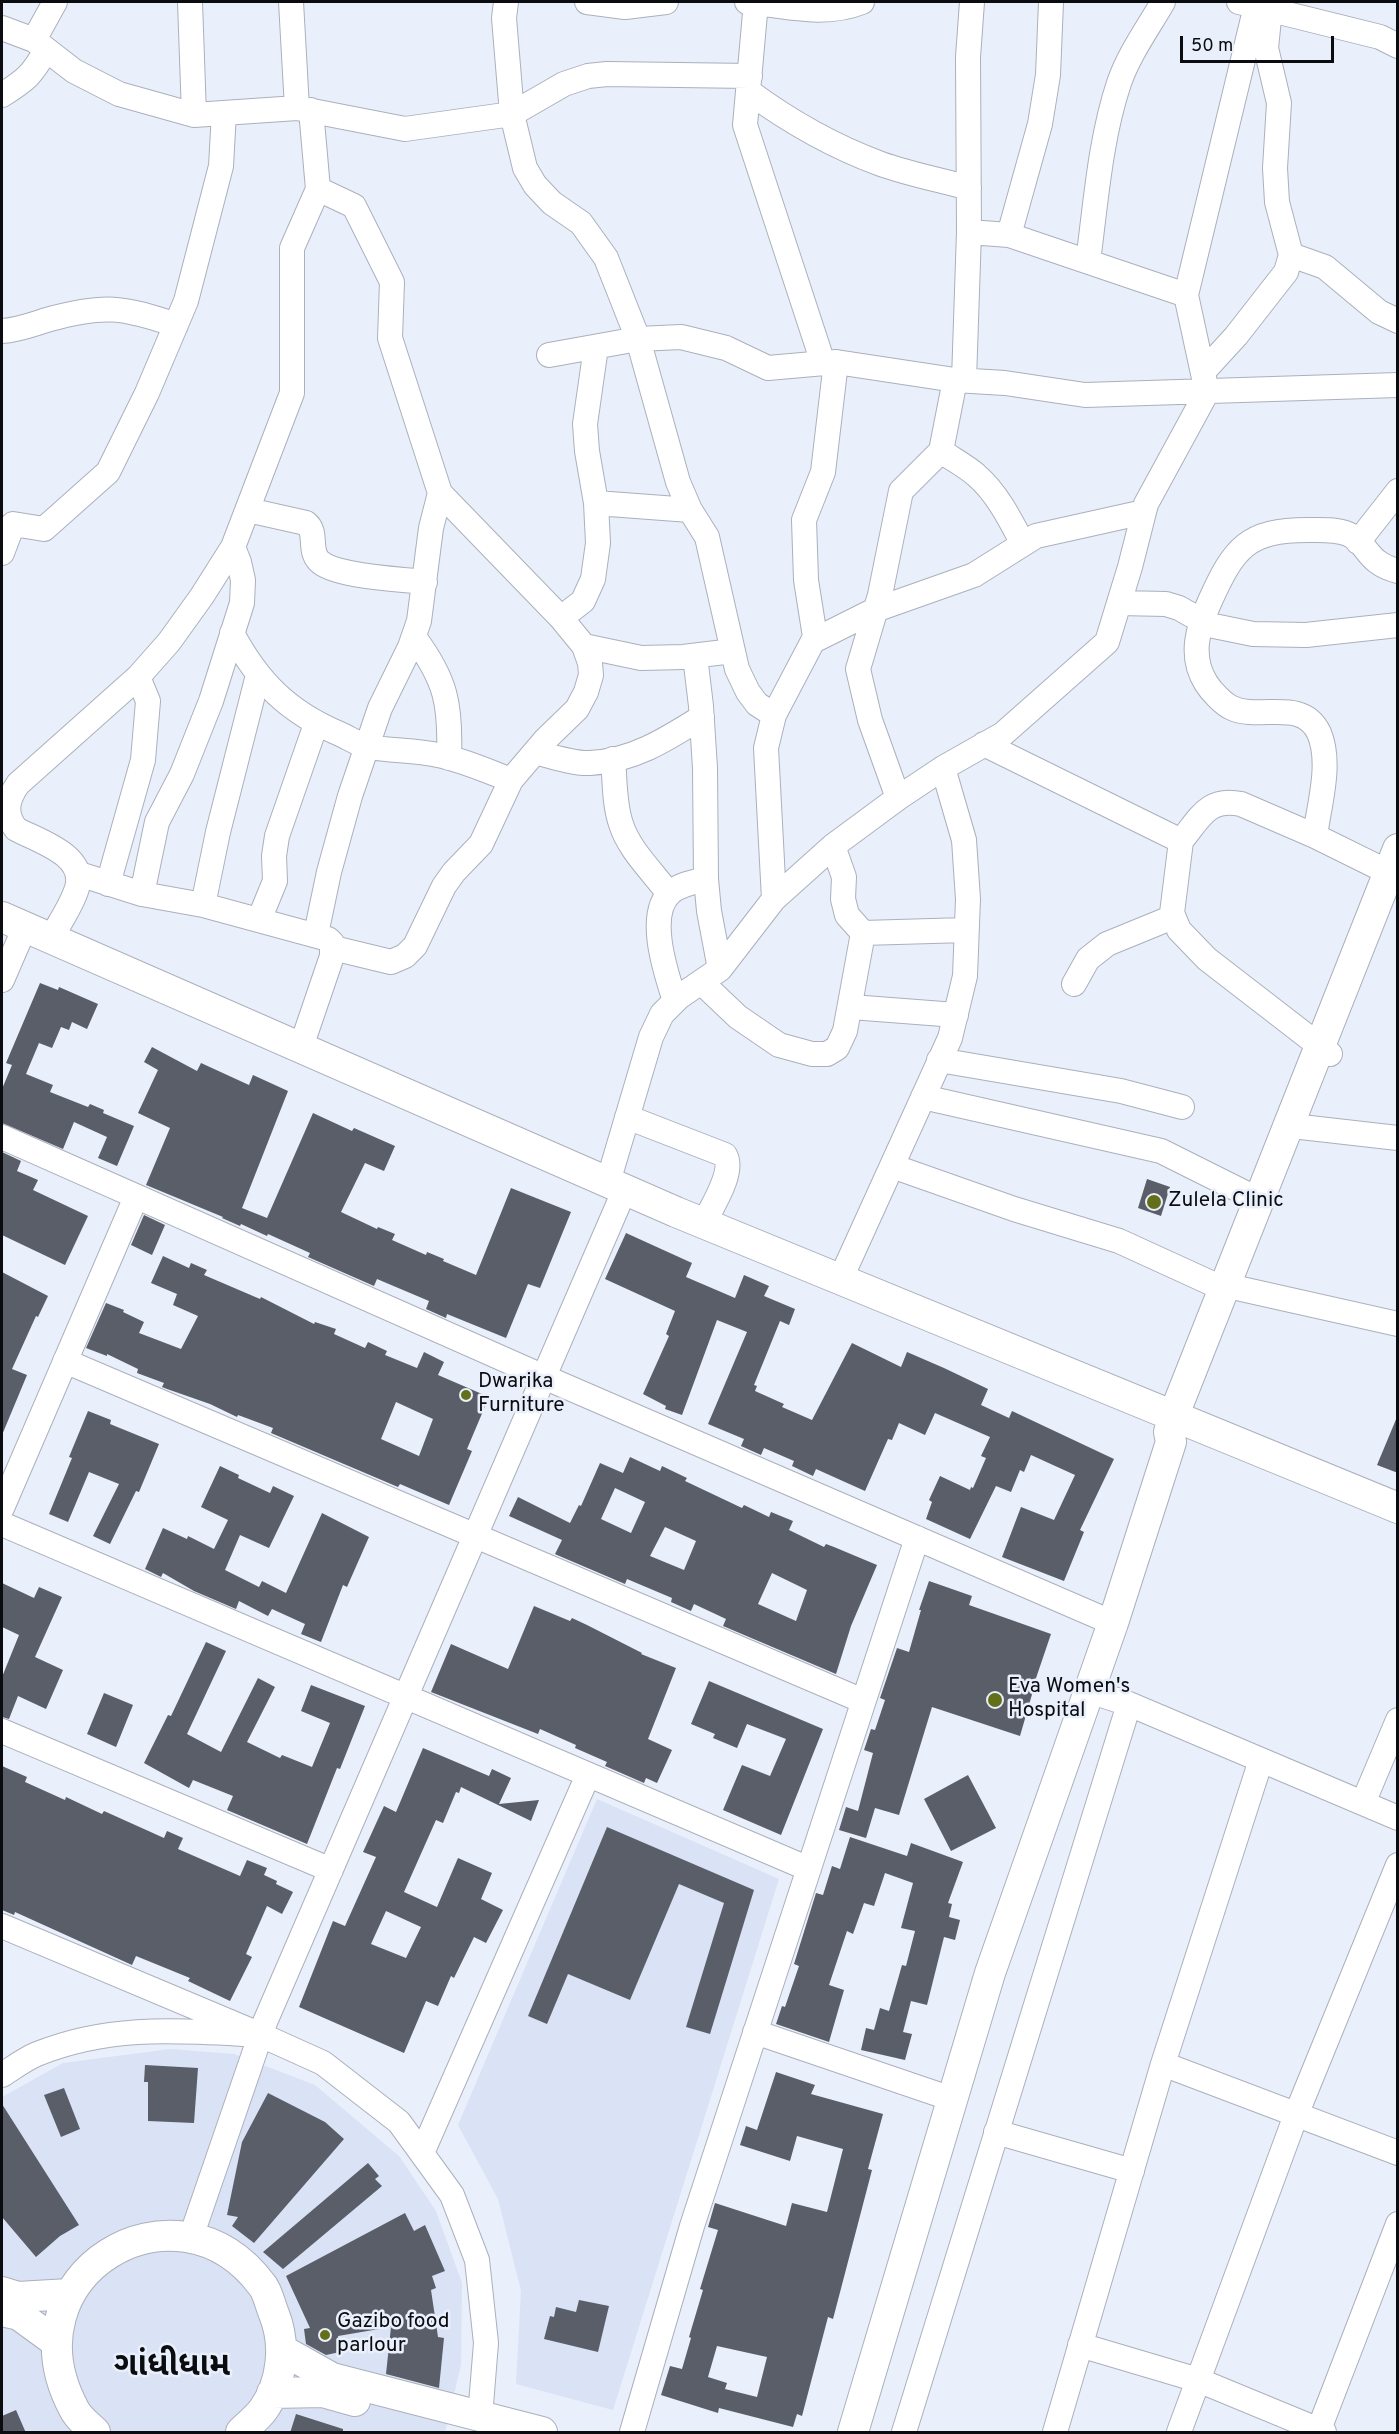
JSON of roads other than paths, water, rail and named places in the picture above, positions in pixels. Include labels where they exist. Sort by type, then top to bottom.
[{"type":"street","points":[[2,95],[25,81],[34,71],[40,45],[55,2]]},
{"type":"street","points":[[190,2],[194,115]]},
{"type":"street","points":[[2,980],[26,927],[78,888],[79,874],[68,857],[16,829],[10,821],[7,810],[10,796],[18,784],[138,677],[169,642],[196,605],[233,547],[292,393],[292,248],[318,189],[304,109],[291,2]]},
{"type":"street","points":[[506,2],[504,18],[512,114],[525,168],[535,185],[552,203],[581,223],[606,258],[638,339],[678,482],[690,510],[707,537],[737,669],[748,692],[758,704],[774,715]]},
{"type":"street","points":[[587,2],[625,7],[666,2]]},
{"type":"street","points":[[774,899],[766,748],[774,715],[815,637],[806,580],[804,520],[823,472],[830,362],[745,125],[753,2],[813,10],[835,10],[862,2]]},
{"type":"street","points":[[898,798],[870,720],[858,669],[875,610],[901,490],[940,451],[959,380],[969,232],[968,57],[972,2]]},
{"type":"street","points":[[1009,235],[1040,124],[1048,75],[1051,2]]},
{"type":"street","points":[[1088,261],[1103,152],[1119,81],[1163,2]]},
{"type":"street","points":[[1269,6],[1380,37],[1398,46]]},
{"type":"street","points":[[191,2237],[261,2035],[544,1377],[617,1186],[627,1117],[651,1037],[662,1014],[675,1001],[720,969],[774,899],[833,846],[943,768],[1003,734],[1107,642],[1146,504],[1205,382],[1236,336],[1286,272],[1291,255],[1276,202],[1275,168],[1279,103],[1266,48],[1269,6]]},
{"type":"street","points":[[1205,382],[1186,295],[1269,6]]},
{"type":"street","points":[[2,28],[40,45],[74,71],[119,94],[194,115],[304,109],[405,129],[512,114],[564,84],[588,76],[607,74],[749,84],[797,125],[828,142],[882,164],[969,189]]},
{"type":"street","points":[[2,553],[8,523],[44,529],[108,472],[147,393],[186,301],[221,166],[224,113]]},
{"type":"street","points":[[79,874],[142,894],[203,905],[259,920],[391,962],[405,956],[415,946],[444,886],[481,844],[511,780],[577,709],[586,692],[591,675],[590,663],[584,646],[561,618],[440,493],[390,338],[392,282],[354,206],[318,189]]},
{"type":"street","points":[[969,232],[1009,235],[1186,295]]},
{"type":"street","points":[[1291,255],[1325,267],[1379,312],[1398,321]]},
{"type":"street","points":[[2,332],[18,330],[93,309],[135,310],[176,325]]},
{"type":"street","points":[[549,355],[638,339],[681,337],[726,348],[768,368],[830,362],[1085,395],[1205,382],[1398,385]]},
{"type":"street","points":[[561,618],[583,601],[593,579],[598,543],[596,502],[585,424],[596,347]]},
{"type":"street","points":[[940,451],[975,473],[990,489],[1005,510],[1023,544]]},
{"type":"street","points":[[301,1047],[332,956],[324,941],[329,872],[350,796],[380,708],[414,637],[419,621],[431,528],[440,493]]},
{"type":"street","points":[[1358,542],[1395,499]]},
{"type":"street","points":[[596,502],[690,510]]},
{"type":"street","points":[[248,510],[306,523],[312,531],[315,555],[326,566],[352,573],[425,582]]},
{"type":"street","points":[[813,641],[875,610],[974,575],[1036,536],[1144,512]]},
{"type":"street","points":[[1315,836],[1324,769],[1319,734],[1311,720],[1296,713],[1232,708],[1220,699],[1206,683],[1198,665],[1196,642],[1201,622],[1233,558],[1254,538],[1287,530],[1328,530],[1348,534],[1375,562],[1398,571]]},
{"type":"street","points":[[142,894],[157,822],[182,774],[211,701],[242,603],[243,580],[233,547]]},
{"type":"street","points":[[1119,603],[1166,604],[1179,608],[1201,622],[1253,634],[1306,635],[1398,625]]},
{"type":"street","points":[[232,633],[258,675],[291,706],[316,724],[367,746],[437,754],[511,780]]},
{"type":"street","points":[[414,637],[431,660],[448,703],[449,758]]},
{"type":"street","points":[[584,646],[641,657],[694,656],[733,651]]},
{"type":"street","points":[[694,656],[702,717],[707,843],[706,879],[709,911],[720,969]]},
{"type":"street","points":[[203,905],[218,831],[258,675]]},
{"type":"street","points":[[108,884],[143,760],[148,700],[138,677]]},
{"type":"street","points":[[535,752],[588,764],[613,759],[655,746],[702,717]]},
{"type":"street","points":[[259,920],[275,881],[274,856],[277,836],[316,724]]},
{"type":"street","points":[[984,744],[1181,841]]},
{"type":"street","points":[[613,759],[616,804],[621,825],[628,840],[669,894]]},
{"type":"street","points":[[841,1278],[950,1038],[965,976],[968,899],[964,840],[943,768]]},
{"type":"street","points":[[1230,1288],[1259,1200],[1324,1050],[1395,870],[1241,804],[1228,801],[1210,807],[1181,841],[1173,892],[1173,917],[1179,930],[1207,959],[1324,1050]]},
{"type":"street","points":[[833,846],[844,878],[843,899],[847,915],[863,933]]},
{"type":"street","points":[[675,1001],[659,952],[662,909],[669,894],[683,885],[706,879]]},
{"type":"street","points":[[1074,984],[1088,959],[1107,944],[1173,917]]},
{"type":"street","points":[[26,927],[617,1186],[841,1278],[1176,1427],[1398,1508]]},
{"type":"street","points":[[863,933],[966,930]]},
{"type":"street","points":[[700,982],[738,1017],[779,1045],[812,1054],[827,1054],[837,1048],[845,1031],[863,933]]},
{"type":"street","points":[[851,1007],[956,1015]]},
{"type":"street","points":[[853,2433],[990,1973],[1113,1623],[1176,1427],[1230,1288],[1301,1127],[1324,1050]]},
{"type":"street","points":[[939,1060],[1121,1090],[1182,1107]]},
{"type":"street","points":[[922,1097],[1151,1149],[1259,1200]]},
{"type":"street","points":[[627,1117],[725,1155],[728,1161],[728,1173],[704,1223]]},
{"type":"street","points":[[1301,1127],[1398,1138]]},
{"type":"street","points":[[2,1137],[544,1377],[1113,1623]]},
{"type":"street","points":[[892,1166],[1014,1209],[1119,1241],[1230,1288],[1398,1324]]},
{"type":"street","points":[[2,1508],[136,1197]]},
{"type":"street","points":[[65,1361],[863,1701]]},
{"type":"street","points":[[2,1524],[809,1869]]},
{"type":"street","points":[[632,2433],[692,2226],[917,1538]]},
{"type":"street","points":[[1089,1691],[1129,1704],[1398,1818]]},
{"type":"street","points":[[904,2433],[1129,1704]]},
{"type":"street","points":[[1363,1803],[1398,1720]]},
{"type":"street","points":[[2,1731],[331,1870]]},
{"type":"street","points":[[1054,2433],[1163,2064],[1261,1760]]},
{"type":"street","points":[[422,2153],[588,1775]]},
{"type":"street","points":[[1179,2433],[1296,2115],[1398,1865]]},
{"type":"street","points":[[2,1926],[323,2063],[399,2122],[452,2195],[477,2260],[486,2343],[477,2425]]},
{"type":"street","points":[[2,2075],[35,2054],[90,2036],[138,2031],[261,2035]]},
{"type":"street","points":[[755,2032],[952,2099]]},
{"type":"street","points":[[1163,2064],[1398,2153]]},
{"type":"street","points":[[996,2132],[1132,2171]]},
{"type":"street","points":[[1080,2345],[1198,2380],[1320,2432],[1398,2224]]},
{"type":"street","points":[[95,2433],[74,2411],[57,2368],[58,2325],[69,2294],[75,2284],[106,2253],[139,2239],[191,2237],[229,2252],[263,2286],[280,2330],[282,2350],[279,2371],[272,2393],[263,2410],[241,2433]]},
{"type":"street","points":[[2,2292],[18,2296],[69,2294]]},
{"type":"street","points":[[2,2311],[19,2315],[56,2342]]},
{"type":"street","points":[[282,2350],[332,2378],[477,2425]]},
{"type":"street","points":[[272,2393],[323,2392],[477,2425],[542,2433]]},
{"type":"place","name":"Zulela Clinic","points":[[1154,1202]]},
{"type":"place","name":"Dwarika Furniture","points":[[466,1395]]},
{"type":"place","name":"Eva Women's Hospital","points":[[995,1700]]},
{"type":"place","name":"Gazibo food parlour","points":[[325,2335]]},
{"type":"district","name":"ગાંધીધામ","points":[[172,2368]]}]
